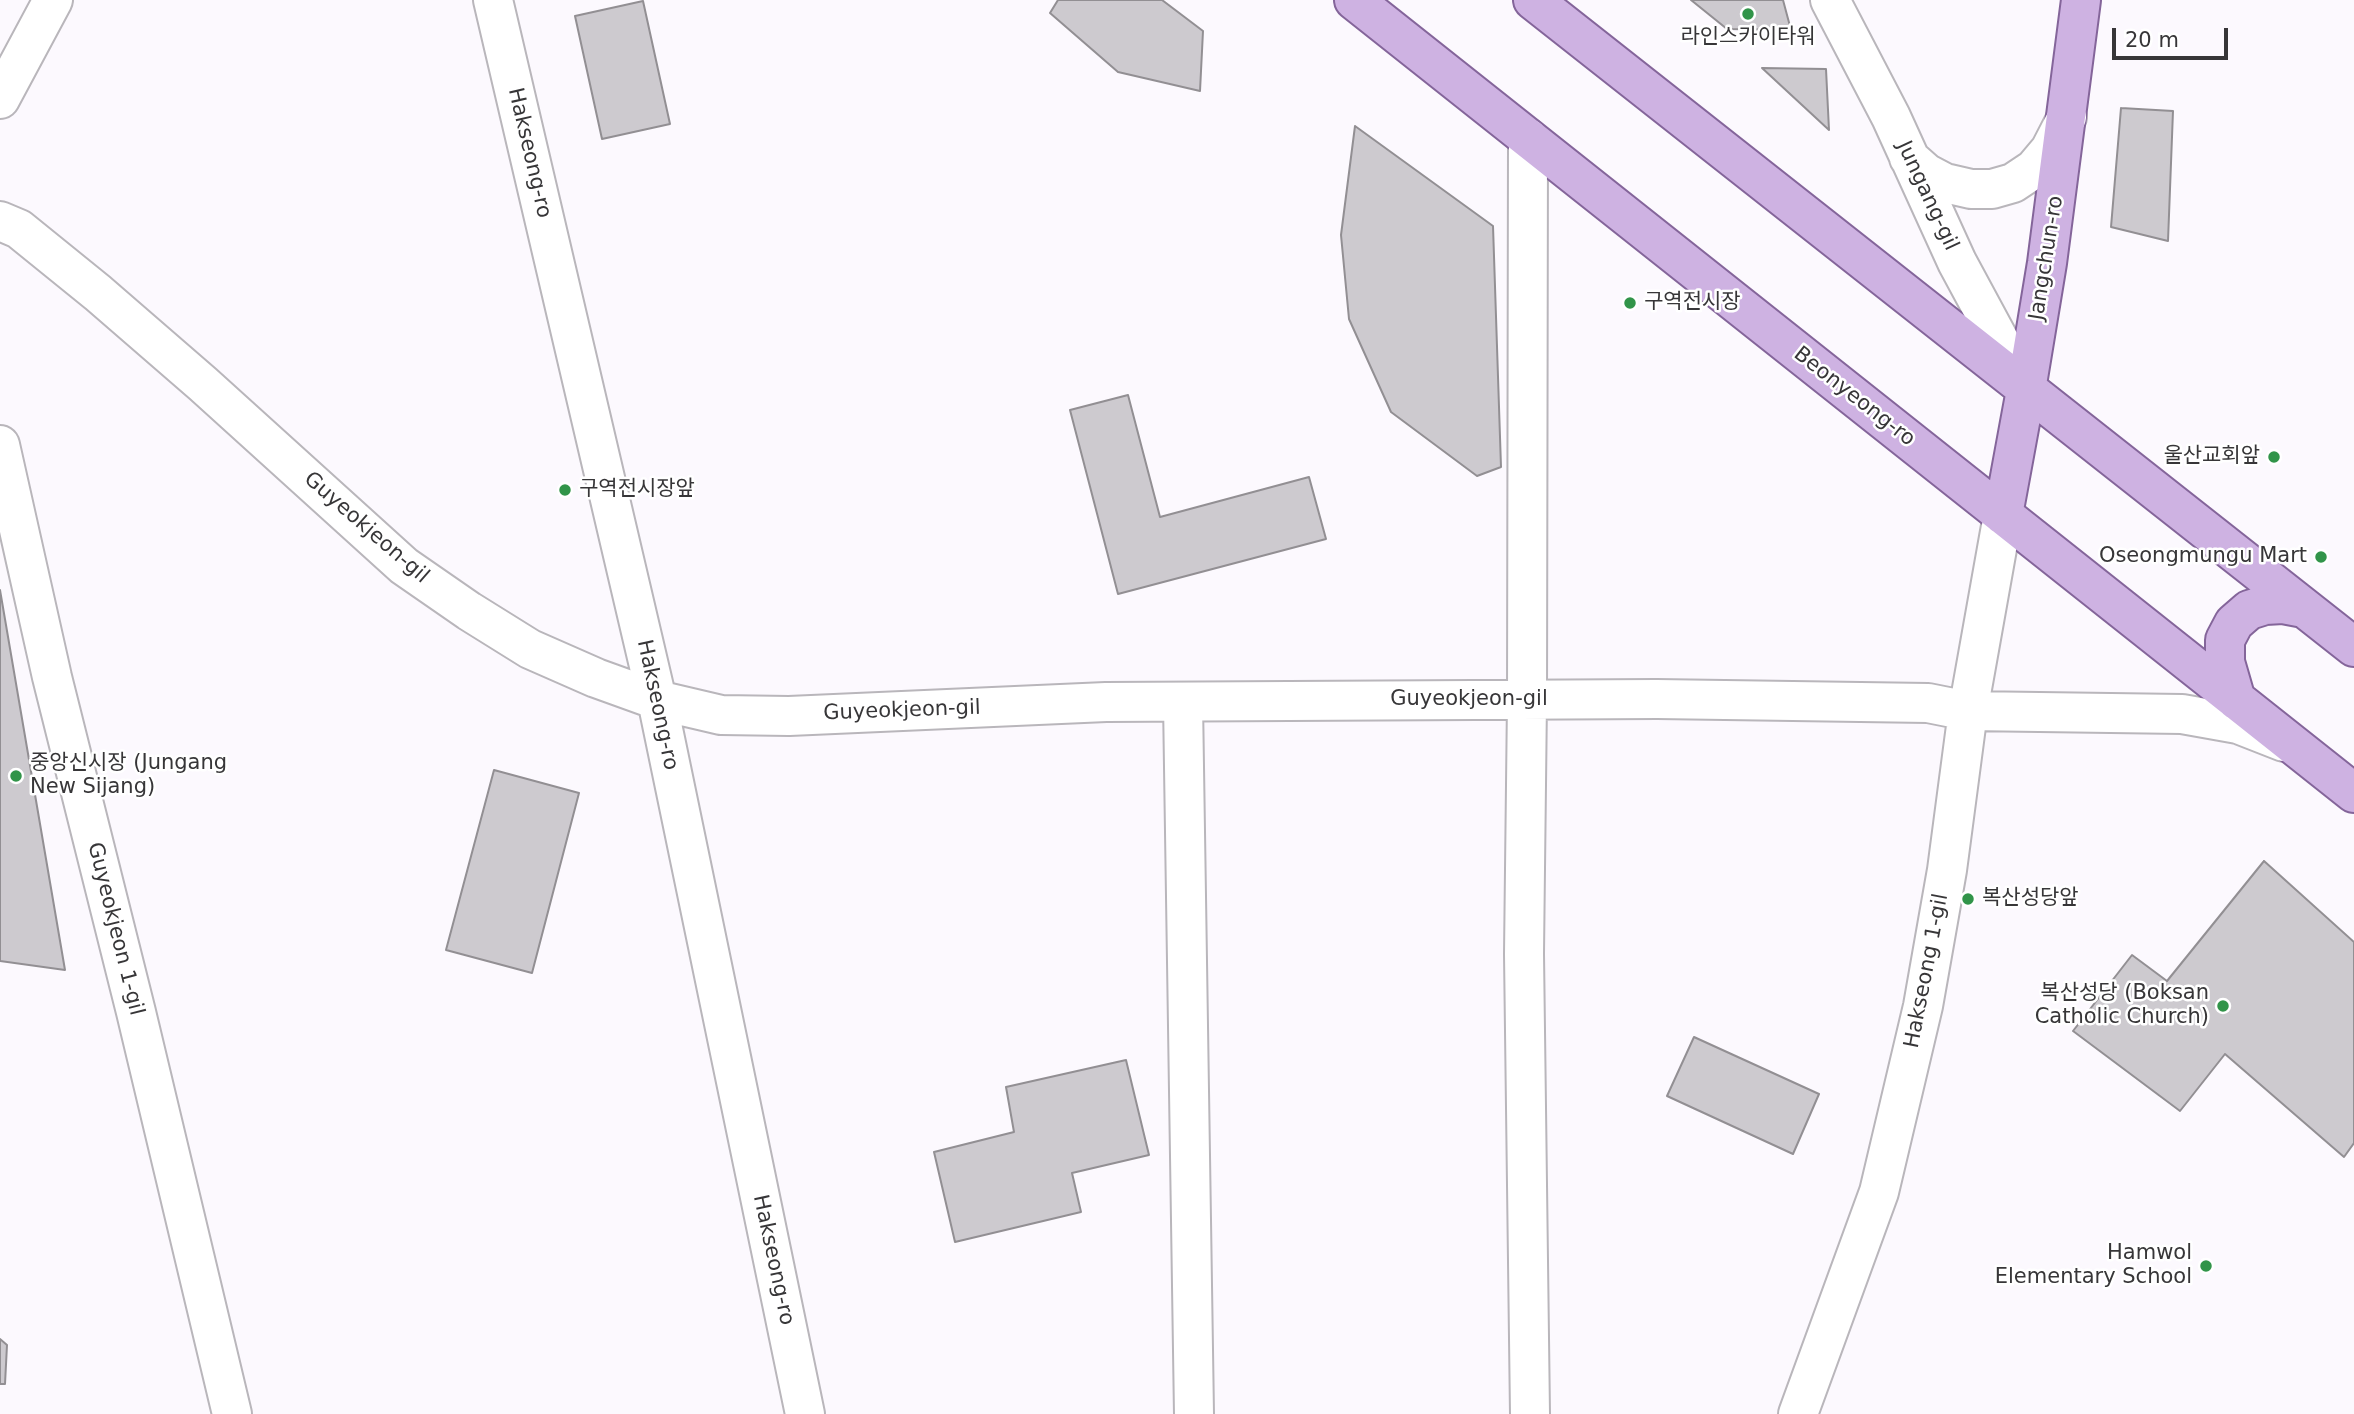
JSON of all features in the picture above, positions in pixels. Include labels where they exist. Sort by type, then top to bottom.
[{"type":"main road","name":"Beonyeong-ro","points":[[1354,0],[2354,793]]},
{"type":"main road","points":[[1533,0],[2354,647]]},
{"type":"main road","name":"Jangchun-ro","points":[[2003,515],[2026,390],[2067,117],[2081,0]]},
{"type":"main road","points":[[2236,700],[2225,662],[2225,640],[2234,623],[2249,610],[2265,605],[2283,604],[2304,608]]},
{"type":"street","points":[[0,99],[53,0]]},
{"type":"street","name":"Hakseong-ro","points":[[493,0],[657,700],[805,1414]]},
{"type":"street","name":"Jungang-gil","points":[[1830,0],[1891,117],[1957,262],[2026,390]]},
{"type":"street","points":[[1909,158],[1926,173],[1945,183],[1971,189],[1993,189],[2013,183],[2035,169],[2050,150],[2067,117]]},
{"type":"street","points":[[1528,138],[1524,954],[1530,1414]]},
{"type":"street","name":"Guyeokjeon-gil","points":[[0,221],[19,229],[98,293],[404,566],[469,611],[530,649],[596,678],[657,700],[720,715],[789,716],[1106,702],[1657,699],[1928,703],[1968,711],[2182,714],[2238,724],[2295,746]]},
{"type":"street","name":"Guyeokjeon 1-gil","points":[[0,444],[52,677],[136,1012],[232,1414]]},
{"type":"street","name":"Hakseong 1-gil","points":[[1798,1414],[1879,1192],[1923,1006],[1947,870],[1968,711],[2003,515]]},
{"type":"street","points":[[1183,702],[1194,1414]]},
{"type":"building","points":[[1058,0],[1162,0],[1203,31],[1200,91],[1118,72],[1050,13]]},
{"type":"building","name":"라인스카이타워","points":[[1691,0],[1783,0],[1791,30],[1727,29]]},
{"type":"building","points":[[643,1],[670,124],[602,139],[575,16]]},
{"type":"building","points":[[1762,68],[1826,69],[1829,130]]},
{"type":"building","points":[[2121,108],[2173,111],[2168,241],[2111,227]]},
{"type":"building","points":[[1355,126],[1493,226],[1501,467],[1477,476],[1391,412],[1349,319],[1341,235]]},
{"type":"building","points":[[1128,395],[1160,517],[1309,477],[1326,539],[1118,594],[1070,410]]},
{"type":"building","name":"중앙신시장 (Jungang New Sijang)","points":[[0,590],[65,970],[0,961]]},
{"type":"building","points":[[494,770],[579,793],[532,973],[446,950]]},
{"type":"building","name":"복산성당 (Boksan Catholic Church)","points":[[2264,861],[2354,942],[2354,1143],[2344,1157],[2225,1054],[2180,1111],[2073,1031],[2132,955],[2167,981]]},
{"type":"building","points":[[1694,1037],[1819,1094],[1793,1154],[1667,1096]]},
{"type":"building","points":[[1126,1060],[1149,1155],[1072,1173],[1081,1212],[955,1242],[934,1152],[1014,1132],[1006,1087]]},
{"type":"building","points":[[0,1339],[7,1345],[5,1384],[0,1384]]},
{"type":"place","name":"라인스카이타워","points":[[1748,14]]},
{"type":"place","name":"구역전시장","points":[[1630,303]]},
{"type":"place","name":"울산교회앞","points":[[2274,457]]},
{"type":"place","name":"구역전시장앞","points":[[565,490]]},
{"type":"place","name":"Oseongmungu Mart","points":[[2321,557]]},
{"type":"place","name":"중앙신시장 (Jungang New Sijang)","points":[[16,776]]},
{"type":"place","name":"복산성당앞","points":[[1968,899]]},
{"type":"place","name":"복산성당 (Boksan Catholic Church)","points":[[2223,1006]]},
{"type":"place","name":"Hamwol Elementary School","points":[[2206,1266]]}]
